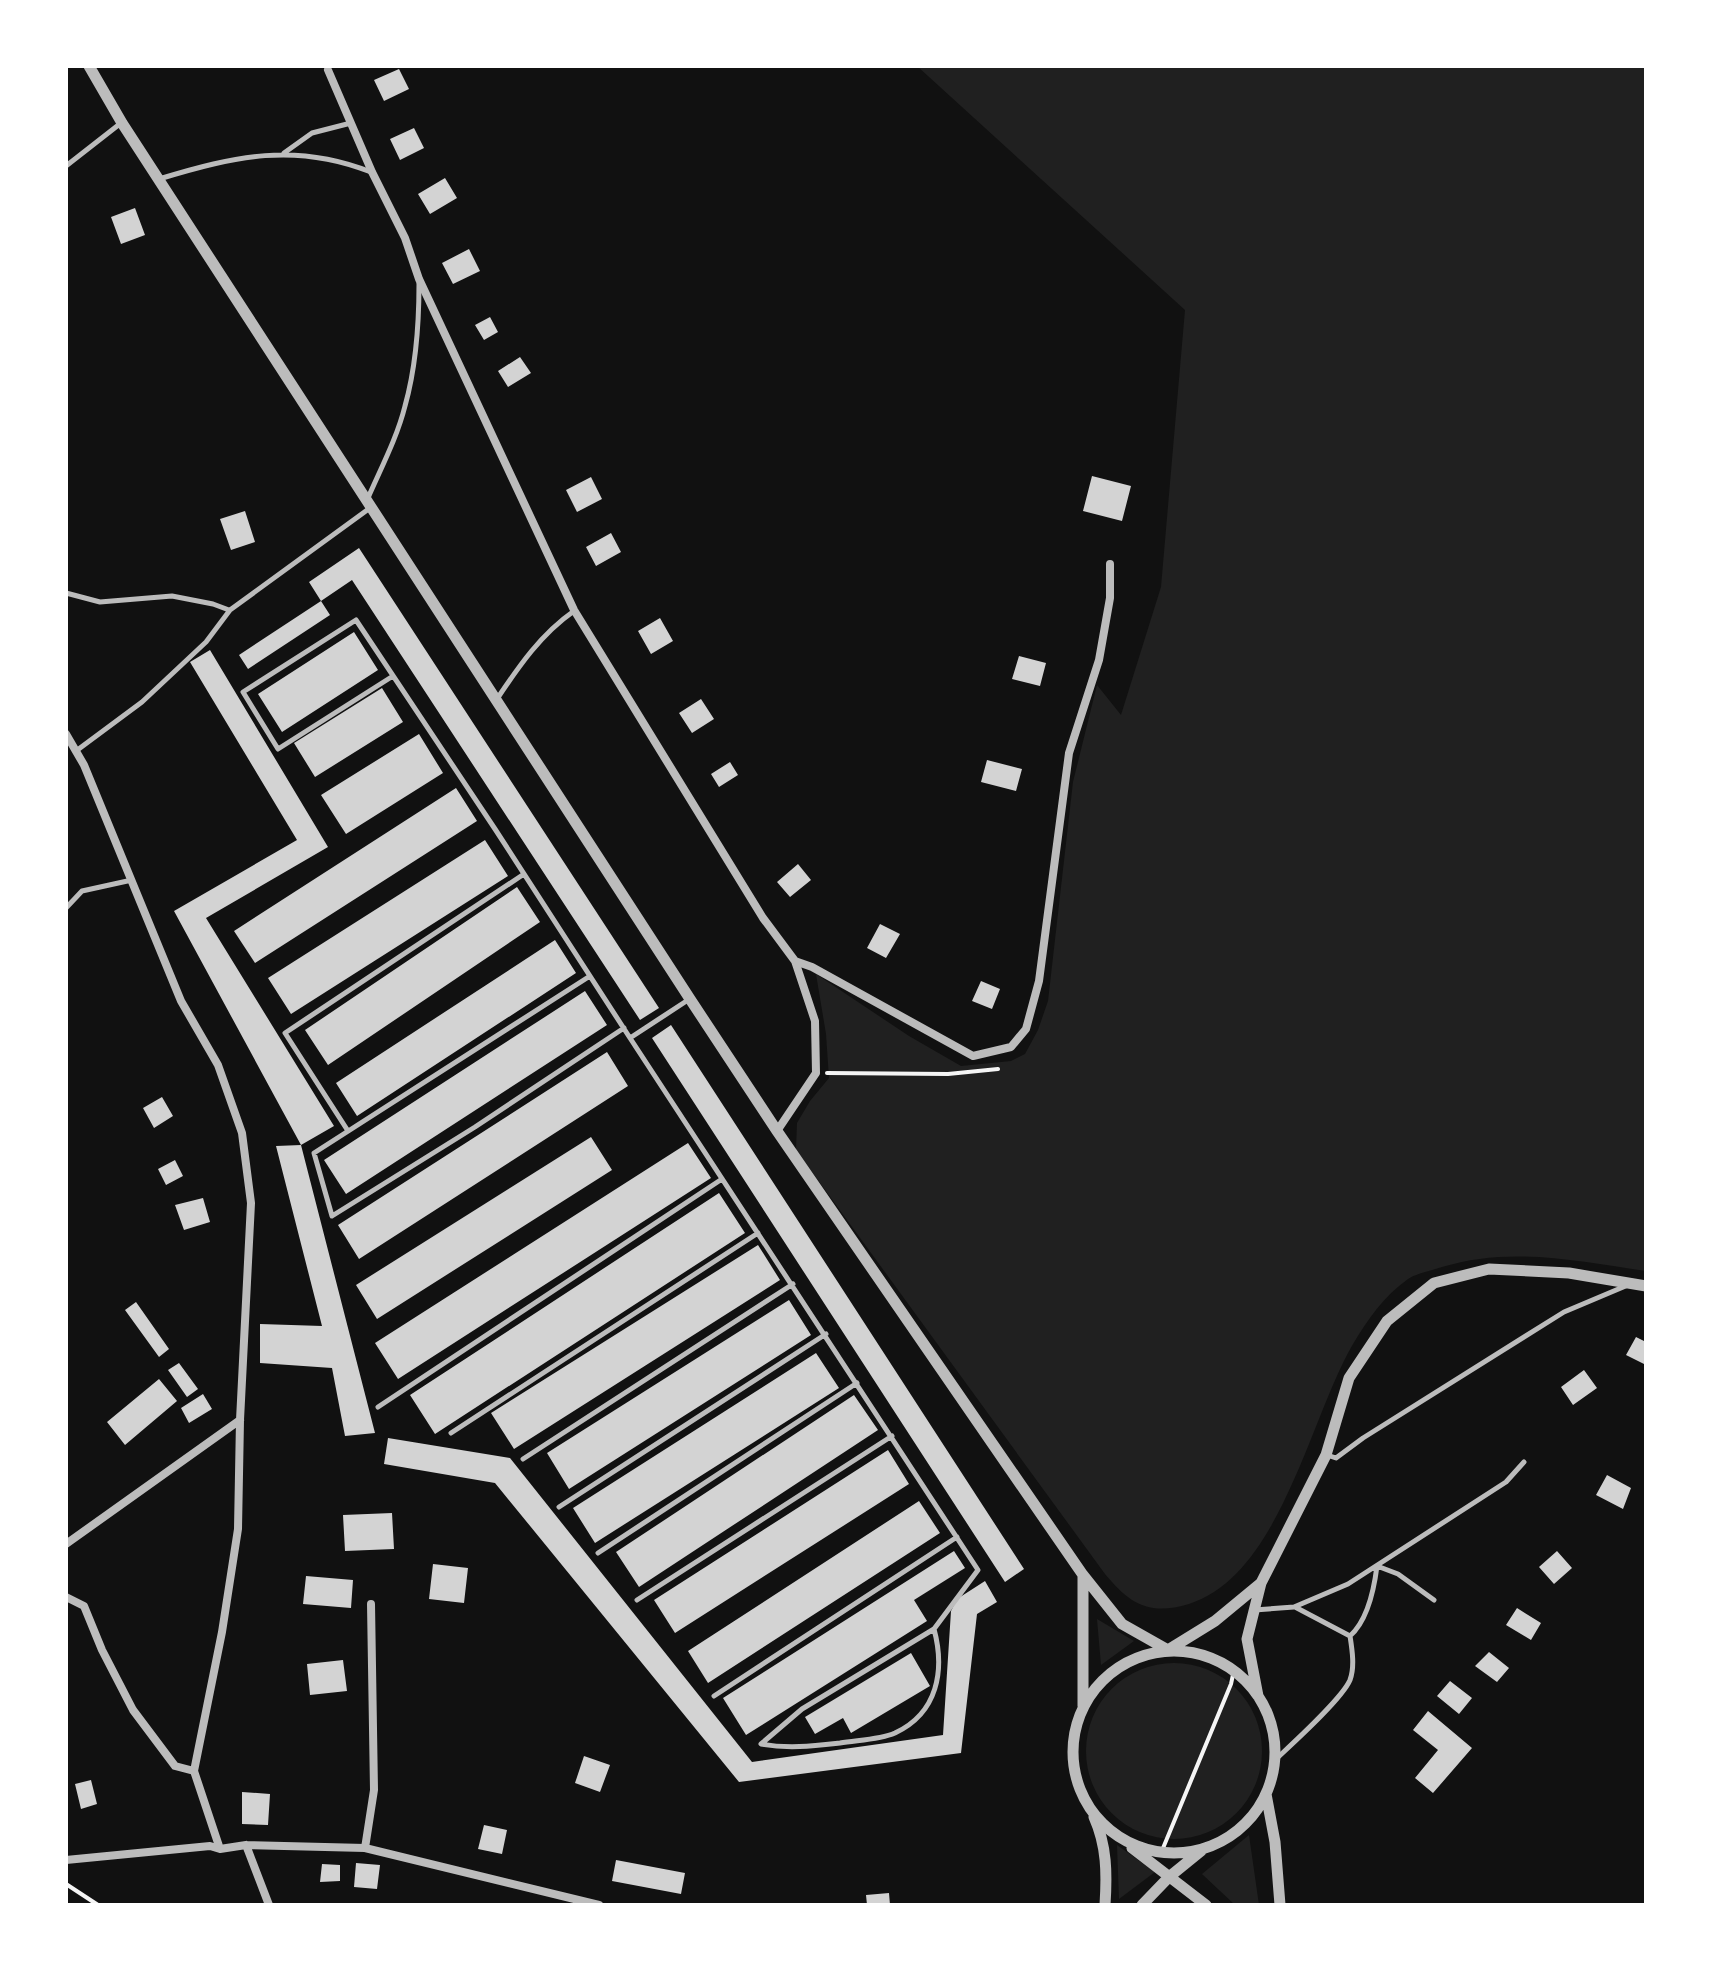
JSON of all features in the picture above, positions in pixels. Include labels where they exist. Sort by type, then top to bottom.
[{"type":"street","points":[[89,66],[122,123],[777,1131],[1083,1575],[1122,1624],[1168,1650]]},
{"type":"street","points":[[328,70],[372,172],[405,238],[419,279],[574,610],[763,918],[795,961],[815,1021],[816,1073],[777,1131]]},
{"type":"street","points":[[795,961],[812,967],[973,1056],[1011,1047],[1026,1029],[1039,981],[1069,753],[1099,660],[1110,598],[1110,564]]},
{"type":"street","points":[[66,734],[132,880],[181,1001],[218,1065],[242,1133],[251,1203],[238,1529],[222,1632],[194,1771],[220,1849]]},
{"type":"street","points":[[1142,1905],[1169,1877],[1204,1849],[1246,1823],[1266,1794],[1275,1760],[1271,1725],[1258,1696],[1247,1639],[1253,1610],[1261,1583],[1326,1455],[1349,1378],[1387,1321],[1434,1283],[1489,1269],[1569,1273],[1646,1286]]},
{"type":"street","points":[[66,1544],[240,1420]]},
{"type":"street","points":[[1083,1575],[1083,1707],[1072,1751],[1076,1778],[1102,1835],[1107,1873],[1105,1905]]},
{"type":"street","points":[[1168,1650],[1215,1621],[1261,1583]]},
{"type":"street","points":[[66,1597],[84,1606],[102,1650],[133,1710],[175,1766],[194,1771]]},
{"type":"street","points":[[365,1848],[374,1790],[371,1604]]},
{"type":"street","points":[[1083,1707],[1113,1670],[1146,1654],[1168,1650],[1195,1653],[1216,1660],[1234,1670],[1258,1696]]},
{"type":"street","points":[[1266,1794],[1275,1842],[1280,1905]]},
{"type":"street","points":[[1091,1810],[1119,1837],[1206,1905]]},
{"type":"street","points":[[1119,1837],[1161,1853],[1204,1849]]},
{"type":"street","points":[[246,1845],[269,1905]]},
{"type":"street","points":[[66,1860],[210,1846],[220,1849],[246,1845],[365,1848],[599,1905]]},
{"type":"lane","points":[[66,166],[122,123]]},
{"type":"lane","points":[[284,153],[312,133],[351,123]]},
{"type":"lane","points":[[159,179],[236,158],[284,153],[327,157],[372,172]]},
{"type":"lane","points":[[76,751],[142,702],[206,642],[230,610],[369,504],[405,409],[419,321],[419,279]]},
{"type":"lane","points":[[66,593],[100,602],[172,596],[230,610]]},
{"type":"lane","points":[[496,701],[522,661],[554,625],[574,610]]},
{"type":"lane","points":[[393,676],[278,749],[243,692],[356,620],[524,874],[722,1179],[826,1334],[978,1570],[934,1629],[802,1709],[761,1744],[788,1749],[894,1733],[930,1705],[938,1675],[939,1647],[934,1629]]},
{"type":"lane","points":[[348,1131],[285,1033],[524,874]]},
{"type":"lane","points":[[66,908],[82,891],[132,880]]},
{"type":"lane","points":[[590,976],[314,1153],[332,1216],[475,1127],[624,1028]]},
{"type":"lane","points":[[630,1038],[690,999]]},
{"type":"lane","points":[[378,1407],[722,1179]]},
{"type":"lane","points":[[451,1433],[758,1233]]},
{"type":"lane","points":[[523,1459],[793,1284]]},
{"type":"lane","points":[[1326,1455],[1336,1458],[1564,1312],[1631,1284]]},
{"type":"lane","points":[[559,1507],[826,1334]]},
{"type":"lane","points":[[598,1553],[857,1383]]},
{"type":"lane","points":[[637,1600],[892,1436]]},
{"type":"lane","points":[[1253,1610],[1294,1607],[1348,1584],[1506,1482],[1524,1462]]},
{"type":"lane","points":[[714,1696],[957,1537]]},
{"type":"lane","points":[[1377,1566],[1398,1574],[1434,1600]]},
{"type":"lane","points":[[1350,1636],[1361,1626],[1377,1566]]},
{"type":"lane","points":[[1294,1607],[1350,1636]]},
{"type":"lane","points":[[1275,1760],[1308,1729],[1349,1682],[1353,1650],[1350,1636]]},
{"type":"path","points":[[816,1073],[948,1074],[998,1069]]},
{"type":"path","points":[[1161,1853],[1231,1684],[1234,1670]]},
{"type":"path","points":[[66,1884],[98,1905]]},
{"type":"shaded area","points":[[917,66],[1646,66],[1646,1271],[1518,1256],[1467,1261],[1408,1279],[1377,1308],[1353,1344],[1289,1492],[1247,1562],[1220,1588],[1189,1604],[1163,1609],[1132,1600],[1105,1574],[796,1150],[797,1123],[829,1078],[826,1034],[816,974],[909,1036],[961,1066],[1011,1061],[1025,1054],[1048,1001],[1073,782],[1097,685],[1121,715],[1161,587],[1185,310]]},
{"type":"shaded area","points":[[1097,1619],[1134,1641],[1101,1665]]},
{"type":"shaded area","points":[[1174,1663],[1208,1670],[1236,1689],[1255,1717],[1262,1751],[1255,1785],[1236,1813],[1208,1832],[1174,1839],[1140,1832],[1112,1813],[1093,1785],[1086,1751],[1093,1717],[1112,1689],[1140,1670]]},
{"type":"shaded area","points":[[1249,1835],[1259,1905],[1235,1905],[1202,1874]]},
{"type":"shaded area","points":[[1117,1845],[1155,1872],[1119,1899]]},
{"type":"building","points":[[399,69],[409,89],[384,101],[374,80]]},
{"type":"building","points":[[414,128],[424,148],[400,160],[390,139]]},
{"type":"building","points":[[445,178],[457,198],[430,214],[418,194]]},
{"type":"building","points":[[135,208],[145,235],[121,244],[111,217]]},
{"type":"building","points":[[469,249],[480,271],[453,284],[442,263]]},
{"type":"building","points":[[490,317],[498,332],[484,340],[475,325]]},
{"type":"building","points":[[520,357],[531,373],[508,387],[498,371]]},
{"type":"building","points":[[1092,476],[1131,486],[1122,521],[1083,511]]},
{"type":"building","points":[[591,477],[602,499],[577,512],[566,490]]},
{"type":"building","points":[[245,511],[255,542],[231,550],[220,519]]},
{"type":"building","points":[[611,533],[621,552],[596,566],[586,547]]},
{"type":"building","points":[[359,548],[659,1008],[640,1020],[352,580],[321,601],[309,582]]},
{"type":"building","points":[[321,601],[330,615],[248,669],[239,655]]},
{"type":"building","points":[[660,618],[673,641],[651,654],[638,631]]},
{"type":"building","points":[[354,632],[378,670],[282,732],[258,694]]},
{"type":"building","points":[[210,650],[328,847],[206,918],[334,1126],[301,1145],[174,911],[297,840],[190,662]]},
{"type":"building","points":[[1019,656],[1046,663],[1040,686],[1012,679]]},
{"type":"building","points":[[382,688],[403,722],[315,777],[294,743]]},
{"type":"building","points":[[701,699],[714,719],[692,733],[679,713]]},
{"type":"building","points":[[419,734],[443,773],[346,834],[321,795]]},
{"type":"building","points":[[987,760],[1022,769],[1016,791],[981,782]]},
{"type":"building","points":[[730,762],[738,775],[719,787],[711,774]]},
{"type":"building","points":[[456,788],[477,821],[255,963],[234,931]]},
{"type":"building","points":[[485,840],[508,876],[291,1014],[268,978]]},
{"type":"building","points":[[798,864],[811,880],[790,897],[777,882]]},
{"type":"building","points":[[517,887],[540,922],[328,1065],[305,1030]]},
{"type":"building","points":[[880,924],[900,934],[886,958],[867,948]]},
{"type":"building","points":[[555,940],[576,973],[357,1116],[336,1083]]},
{"type":"building","points":[[981,981],[1000,989],[992,1009],[972,1001]]},
{"type":"building","points":[[585,991],[607,1025],[346,1194],[324,1160]]},
{"type":"building","points":[[671,1025],[1024,1569],[1005,1582],[652,1038]]},
{"type":"building","points":[[607,1052],[628,1086],[359,1259],[338,1225]]},
{"type":"building","points":[[162,1097],[173,1116],[154,1128],[143,1108]]},
{"type":"building","points":[[591,1137],[612,1170],[377,1319],[356,1285]]},
{"type":"building","points":[[688,1143],[711,1178],[398,1379],[375,1343]]},
{"type":"building","points":[[301,1145],[375,1433],[345,1436],[332,1368],[260,1363],[260,1324],[322,1326],[276,1146]]},
{"type":"building","points":[[175,1160],[183,1176],[166,1185],[158,1169]]},
{"type":"building","points":[[719,1193],[745,1233],[435,1434],[410,1395]]},
{"type":"building","points":[[203,1198],[210,1222],[184,1230],[175,1205]]},
{"type":"building","points":[[758,1245],[780,1280],[514,1449],[491,1413]]},
{"type":"building","points":[[789,1300],[811,1335],[569,1489],[547,1453]]},
{"type":"building","points":[[136,1302],[169,1349],[159,1357],[125,1310]]},
{"type":"building","points":[[1636,1337],[1646,1342],[1646,1365],[1626,1355]]},
{"type":"building","points":[[816,1353],[839,1388],[595,1543],[573,1508]]},
{"type":"building","points":[[179,1363],[198,1389],[187,1397],[168,1370]]},
{"type":"building","points":[[1584,1370],[1597,1388],[1573,1405],[1561,1387]]},
{"type":"building","points":[[159,1379],[177,1401],[125,1445],[107,1422]]},
{"type":"building","points":[[203,1394],[212,1409],[189,1423],[181,1408]]},
{"type":"building","points":[[854,1395],[878,1430],[639,1587],[616,1552]]},
{"type":"building","points":[[388,1438],[510,1458],[752,1762],[943,1735],[951,1611],[957,1599],[985,1581],[997,1602],[977,1614],[961,1753],[739,1782],[495,1483],[384,1464]]},
{"type":"building","points":[[888,1450],[909,1484],[675,1633],[654,1600]]},
{"type":"building","points":[[1607,1475],[1631,1488],[1623,1509],[1596,1495]]},
{"type":"building","points":[[919,1501],[940,1533],[708,1683],[688,1651]]},
{"type":"building","points":[[392,1513],[394,1549],[345,1551],[343,1515]]},
{"type":"building","points":[[954,1551],[965,1568],[914,1600],[927,1621],[746,1735],[723,1698]]},
{"type":"building","points":[[1557,1551],[1572,1568],[1554,1584],[1539,1567]]},
{"type":"building","points":[[433,1564],[468,1568],[464,1603],[429,1599]]},
{"type":"building","points":[[306,1576],[353,1580],[351,1608],[303,1604]]},
{"type":"building","points":[[1517,1608],[1541,1623],[1531,1640],[1506,1625]]},
{"type":"building","points":[[1489,1652],[1509,1668],[1497,1682],[1475,1666]]},
{"type":"building","points":[[911,1653],[930,1686],[851,1733],[843,1718],[815,1734],[805,1717]]},
{"type":"building","points":[[343,1660],[347,1691],[310,1695],[307,1664]]},
{"type":"building","points":[[1450,1681],[1472,1698],[1459,1714],[1437,1696]]},
{"type":"building","points":[[1428,1711],[1472,1748],[1433,1793],[1415,1778],[1438,1750],[1413,1730]]},
{"type":"building","points":[[584,1756],[610,1765],[600,1792],[575,1783]]},
{"type":"building","points":[[91,1780],[97,1804],[81,1809],[75,1784]]},
{"type":"building","points":[[242,1792],[270,1794],[268,1825],[242,1824]]},
{"type":"building","points":[[484,1825],[507,1830],[502,1854],[478,1849]]},
{"type":"building","points":[[616,1860],[685,1873],[681,1894],[612,1881]]},
{"type":"building","points":[[356,1863],[380,1865],[377,1889],[354,1887]]},
{"type":"building","points":[[322,1864],[340,1865],[340,1881],[320,1882]]},
{"type":"building","points":[[889,1893],[890,1905],[867,1905],[866,1895]]}]
